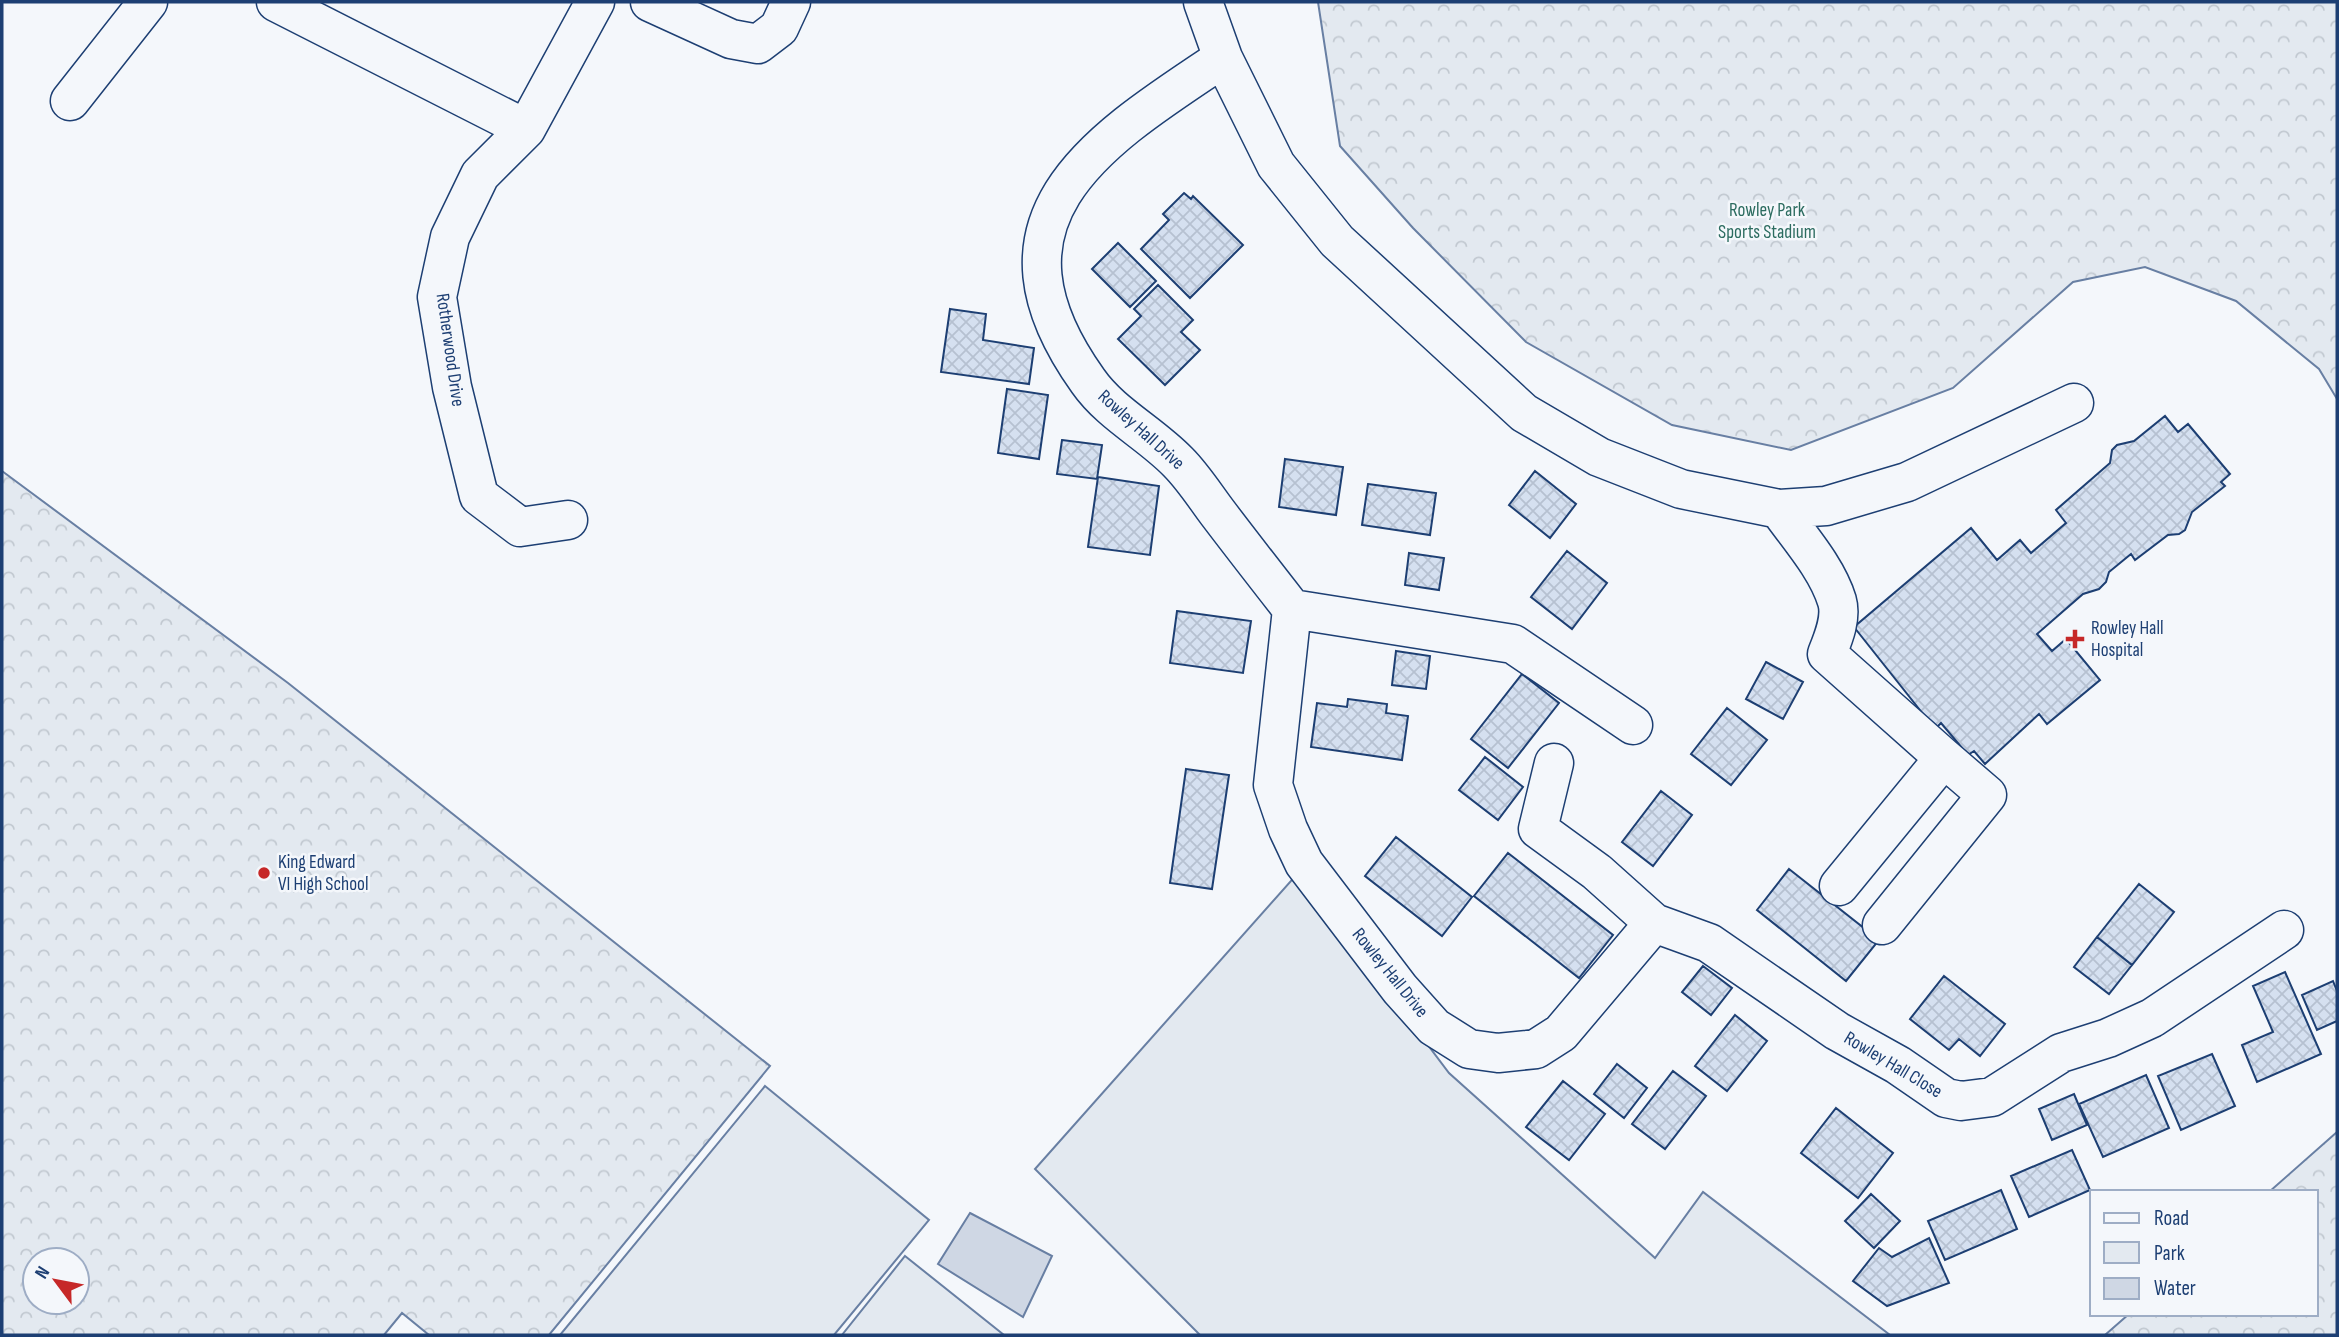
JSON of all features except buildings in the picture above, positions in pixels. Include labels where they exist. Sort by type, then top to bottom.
[{"type":"street","points":[[70,101],[148,2]]},
{"type":"street","points":[[276,2],[526,129]]},
{"type":"street","name":"Rotherwood Drive","points":[[568,520],[520,527],[479,496],[452,387],[438,297],[450,237],[480,175],[526,129],[595,2]]},
{"type":"street","points":[[650,2],[731,38],[758,44],[779,28],[791,2]]},
{"type":"street","points":[[1203,2],[1223,58],[1276,164],[1337,241],[1524,413],[1599,457],[1681,489],[1779,509],[1826,506],[1907,482],[2074,403]]},
{"type":"street","name":"Rowley Hall Drive","points":[[1223,58],[1144,110],[1092,154],[1060,196],[1042,239],[1041,281],[1058,331],[1088,382],[1123,417],[1155,439],[1181,464],[1293,609],[1273,785],[1288,829],[1304,863],[1400,989],[1434,1027],[1469,1049],[1498,1053],[1536,1049],[1561,1033],[1654,923]]},
{"type":"street","points":[[1779,509],[1817,562],[1838,603],[1836,629],[1827,654],[1987,795],[1882,925]]},
{"type":"street","points":[[1293,609],[1513,644],[1633,726]]},
{"type":"street","points":[[1839,886],[1944,758]]},
{"type":"street","points":[[1554,763],[1538,829],[1597,872],[1654,923]]},
{"type":"street","name":"Rowley Hall Close","points":[[1654,923],[1709,943],[1837,1031],[1898,1065],[1946,1098],[1961,1101],[1992,1097],[2061,1053],[2108,1038],[2152,1018],[2284,930]]},
{"type":"green space","name":"Rowley Park Sports Stadium","points":[[1318,2],[2337,2],[2337,399],[2319,369],[2236,301],[2145,267],[2073,282],[1953,388],[1791,450],[1672,425],[1526,342],[1413,228],[1340,146]]},
{"type":"green space","name":"King Edward VI High School","points":[[2,471],[288,683],[770,1066],[549,1335],[429,1335],[402,1313],[384,1335],[2,1335]]},
{"type":"green space","points":[[1298,873],[1449,1073],[1655,1258],[1703,1192],[1890,1335],[1200,1335],[1035,1169]]},
{"type":"green space","points":[[765,1086],[929,1220],[834,1335],[560,1335]]},
{"type":"green space","points":[[2337,1132],[2337,1335],[2105,1335],[2127,1316],[2318,1316],[2318,1190],[2271,1190]]},
{"type":"green space","points":[[905,1256],[1004,1335],[842,1335]]},
{"type":"water","points":[[970,1213],[1052,1256],[1023,1317],[938,1264]]},
{"type":"place","name":"Rowley Hall Hospital","points":[[2075,639]]},
{"type":"place","name":"King Edward VI High School","points":[[264,873]]}]
